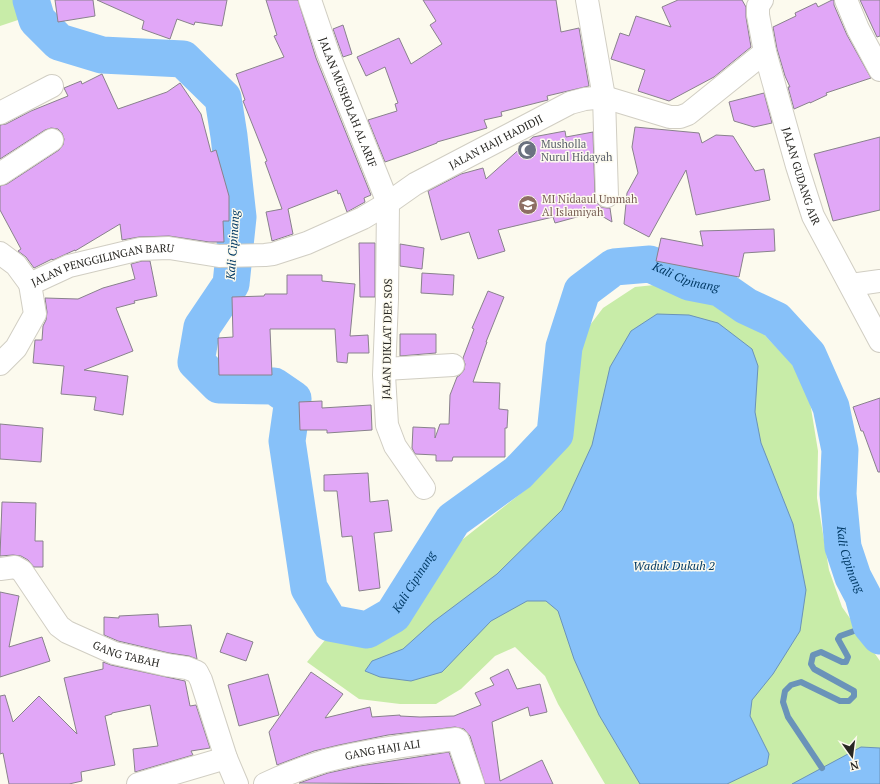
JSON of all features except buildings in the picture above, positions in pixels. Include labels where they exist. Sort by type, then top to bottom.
[{"type":"street","name":"JALAN MUSHOLAH AL ARIF","points":[[310,0],[328,54],[388,203]]},
{"type":"street","points":[[587,0],[604,97],[607,196]]},
{"type":"street","name":"JALAN GUDANG AIR","points":[[762,0],[758,6],[758,15],[765,52],[797,166],[813,216],[880,341]]},
{"type":"street","points":[[846,0],[858,29],[880,70]]},
{"type":"street","name":"JALAN HAJI HADIDJI","points":[[219,256],[273,254],[307,243],[363,218],[415,184],[570,103],[585,99],[604,97],[670,117],[680,117],[688,114],[765,52]]},
{"type":"street","points":[[0,113],[52,86]]},
{"type":"street","points":[[0,174],[52,140]]},
{"type":"street","name":"JALAN DIKLAT DEP. SOS","points":[[388,203],[385,368],[387,425],[395,446],[424,488]]},
{"type":"street","name":"JALAN PENGGILINGAN BARU","points":[[0,364],[16,348],[34,314],[30,284],[69,266],[140,249],[169,248],[219,256]]},
{"type":"street","points":[[0,253],[16,265],[30,284]]},
{"type":"street","points":[[851,285],[880,281]]},
{"type":"street","points":[[385,368],[453,365]]},
{"type":"street","name":"GANG TABAH","points":[[0,569],[15,567],[22,571],[59,626],[67,632],[114,653],[187,668],[197,672],[201,680],[226,758]]},
{"type":"street","name":"GANG HAJI ALI","points":[[265,784],[298,770],[325,761],[385,748],[456,739],[458,740],[473,784]]},
{"type":"street","points":[[138,784],[226,758],[237,784]]},
{"type":"green space","points":[[0,0],[24,0],[27,17],[0,26]]},
{"type":"green space","name":"Waduk Dukuh 2","points":[[664,284],[703,293],[758,328],[796,368],[810,402],[818,451],[817,498],[829,570],[842,607],[880,661],[880,784],[605,784],[558,704],[545,676],[515,647],[495,656],[461,689],[436,704],[400,704],[359,699],[307,662],[330,634],[356,644],[377,643],[393,636],[401,626],[426,583],[453,547],[529,487],[557,451],[571,421],[578,362],[584,333],[603,308],[635,287]]},
{"type":"water","name":"Waduk Dukuh 2","points":[[657,314],[689,315],[718,323],[752,349],[758,366],[755,412],[761,443],[793,524],[806,590],[800,631],[773,674],[752,700],[750,716],[769,754],[767,765],[727,784],[640,784],[599,715],[574,659],[558,611],[546,601],[527,601],[491,621],[442,672],[411,681],[380,677],[365,671],[372,661],[403,649],[433,622],[497,574],[562,510],[592,445],[610,367],[631,331]]},
{"type":"water","points":[[861,747],[880,748],[880,784],[792,784]]},
{"type":"waterway","name":"Kali Cipinang","points":[[31,0],[37,20],[59,42],[102,55],[183,59],[223,98],[229,136],[238,217],[231,284],[202,327],[196,362],[219,385],[274,386],[293,399],[287,441],[309,588],[330,623],[367,630],[393,615],[453,520],[518,473],[555,434],[564,347],[582,291],[614,267],[650,264],[689,282],[720,288],[746,306],[776,320],[808,355],[831,407],[840,450],[838,494],[843,547],[853,577],[863,596],[871,625],[880,636]]},
{"type":"waterway","points":[[822,768],[788,717],[783,702],[785,691],[791,685],[801,682],[840,701],[849,701],[854,696],[854,691],[814,669],[811,664],[813,655],[821,652],[842,662],[846,662],[848,657],[838,639],[840,636],[871,625]]},
{"type":"place","name":"Musholla Nurul Hidayah","points":[[527,150]]},
{"type":"place","name":"MI Nidaaul Ummah Al Islamiyah","points":[[528,205]]}]
